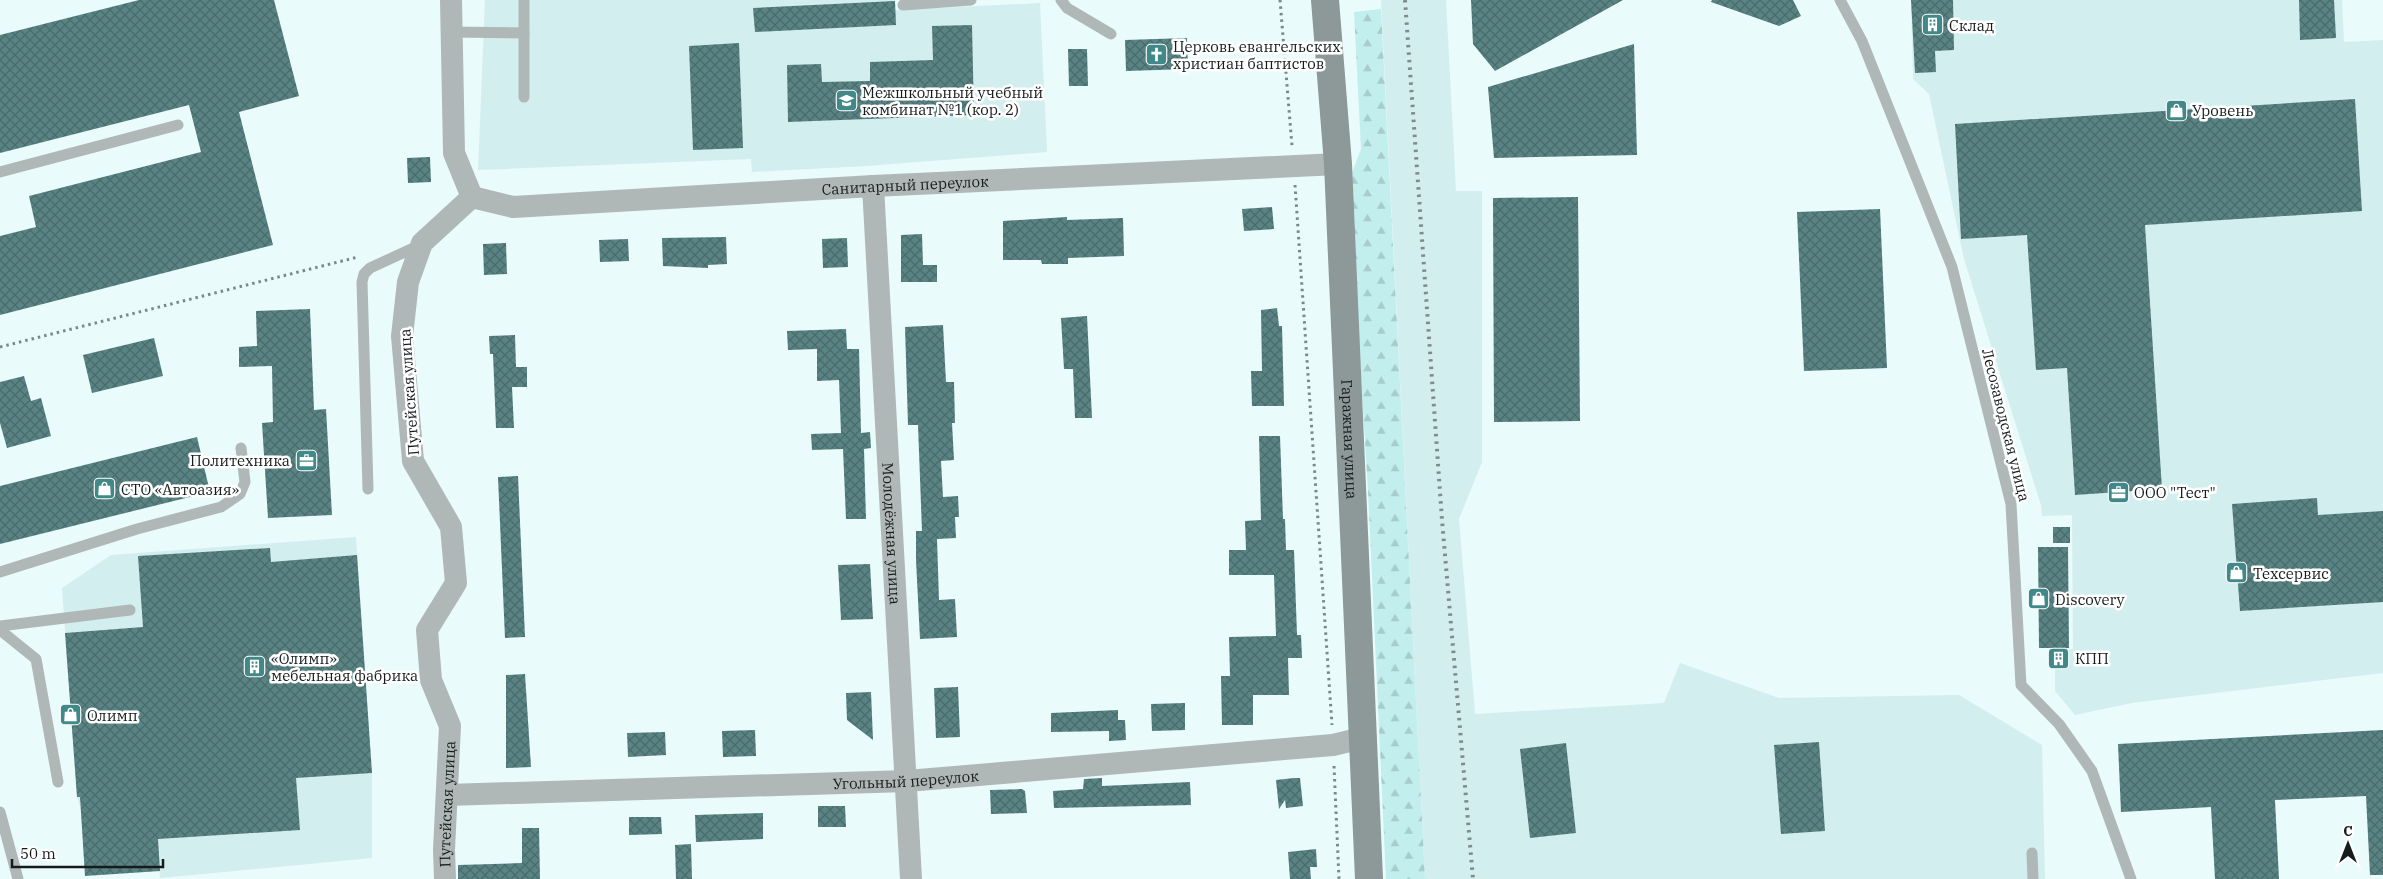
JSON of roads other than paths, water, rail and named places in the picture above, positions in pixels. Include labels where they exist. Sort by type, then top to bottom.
[{"type":"street","points":[[451,0],[454,153],[472,197]]},
{"type":"street","name":"Гаражная улица","points":[[1325,0],[1338,164],[1369,879]]},
{"type":"street","name":"Санитарный переулок","points":[[472,197],[513,207],[873,186],[1338,164]]},
{"type":"street","name":"Молодёжная улица","points":[[873,186],[912,879]]},
{"type":"street","name":"Путейская улица","points":[[445,879],[444,850],[450,726],[431,680],[427,630],[456,583],[451,528],[413,461],[402,336],[408,282],[422,243],[472,197]]},
{"type":"street","name":"Угольный переулок","points":[[447,795],[906,781],[1333,745],[1362,738]]},
{"type":"lane","points":[[524,0],[524,97]]},
{"type":"lane","points":[[903,4],[972,0]]},
{"type":"lane","points":[[1061,0],[1067,8],[1111,34]]},
{"type":"lane","name":"Лесозаводская улица","points":[[1840,0],[1862,41],[1952,267],[2011,504],[2021,685],[2059,724],[2092,771],[2131,879]]},
{"type":"lane","points":[[451,32],[524,33]]},
{"type":"lane","points":[[0,172],[178,126]]},
{"type":"lane","points":[[368,489],[362,282],[364,274],[370,268],[422,243]]},
{"type":"lane","points":[[0,572],[137,529],[221,507],[240,494],[245,482],[241,448]]},
{"type":"lane","points":[[0,628],[130,610]]},
{"type":"lane","points":[[0,628],[36,659],[58,782]]},
{"type":"lane","points":[[0,812],[18,879]]},
{"type":"lane","points":[[2032,853],[2033,879]]},
{"type":"railway","points":[[1405,0],[1442,520],[1473,879]]},
{"type":"place","name":"Склад","points":[[1933,25]]},
{"type":"place","name":"Церковь евангельских христиан баптистов","points":[[1157,55]]},
{"type":"place","name":"Межшкольный учебный комбинат №1 (кор. 2)","points":[[846,101]]},
{"type":"place","name":"Уровень","points":[[2176,110]]},
{"type":"place","name":"Политехника","points":[[306,460]]},
{"type":"place","name":"СТО «Автоазия»","points":[[105,489]]},
{"type":"place","name":"ООО \"Тест\"","points":[[2118,492]]},
{"type":"place","name":"Техсервис","points":[[2237,573]]},
{"type":"place","name":"Discovery","points":[[2039,599]]},
{"type":"place","name":"КПП","points":[[2059,658]]},
{"type":"place","name":"«Олимп» мебельная фабрика","points":[[255,667]]},
{"type":"place","name":"Олимп","points":[[71,715]]}]
